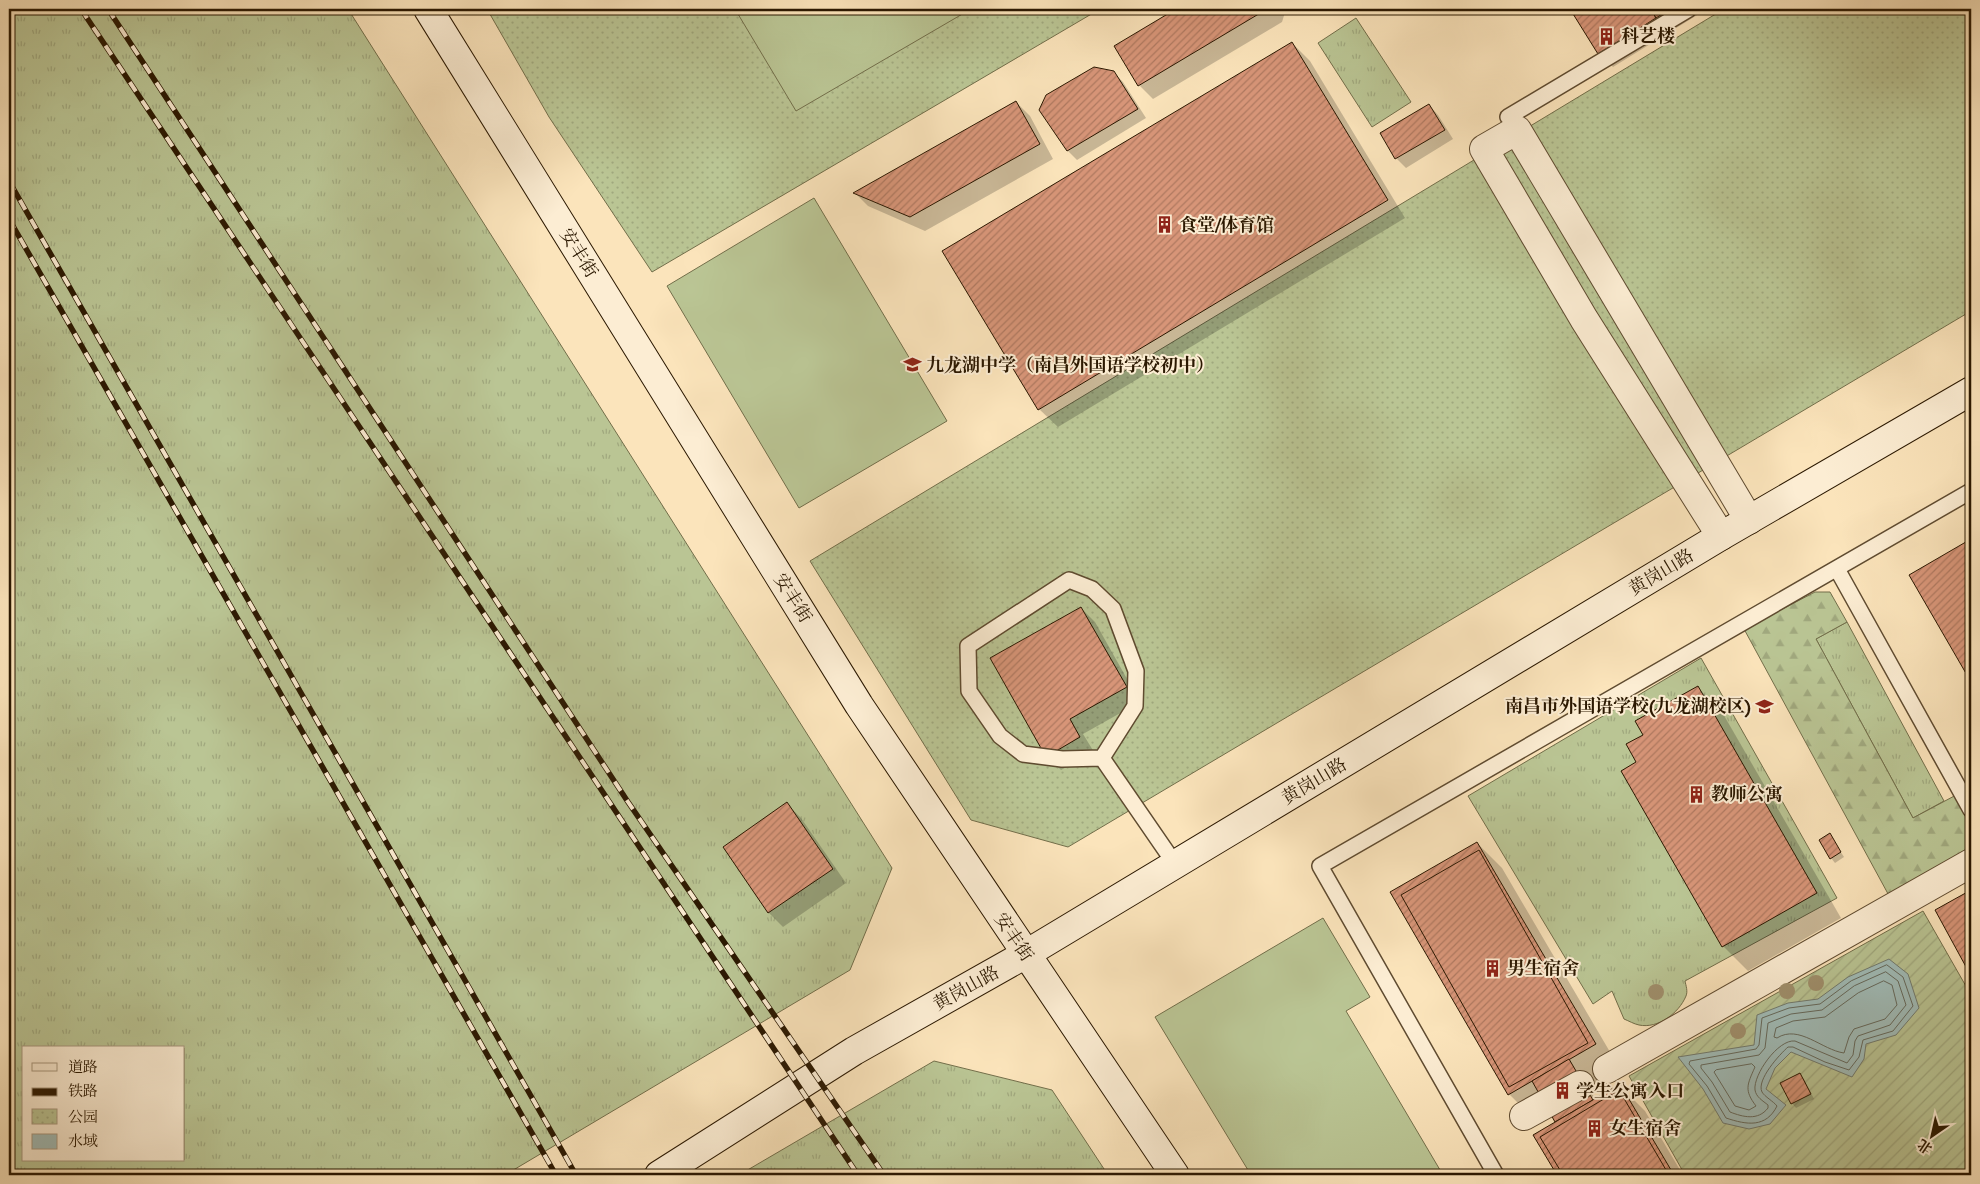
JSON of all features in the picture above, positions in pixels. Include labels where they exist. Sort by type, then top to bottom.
[{"type":"street","name":"安丰街","points":[[428,9],[859,705],[1174,1175]]},
{"type":"street","points":[[1721,536],[1584,319],[1484,149],[1517,130],[1749,520]]},
{"type":"street","name":"黄岗山路","points":[[659,1175],[854,1051],[1026,954],[1721,536],[1971,391]]},
{"type":"street","points":[[1607,1069],[1971,863]]},
{"type":"street","points":[[1524,1116],[1580,1085]]},
{"type":"lane","points":[[1508,117],[1688,9]]},
{"type":"lane","points":[[1496,1175],[1320,866],[1971,492]]},
{"type":"lane","points":[[1837,569],[1971,810]]},
{"type":"lane","points":[[1069,580],[1092,589],[1113,610],[1136,671],[1135,706],[1102,758],[1062,760],[1022,754],[1000,736],[969,691],[968,646],[1069,580]]},
{"type":"lane","points":[[1102,758],[1175,864]]},
{"type":"green space","points":[[9,9],[348,9],[892,868],[850,970],[505,1175],[9,1175]]},
{"type":"green space","points":[[487,9],[1100,9],[652,272],[549,117]]},
{"type":"green space","points":[[735,9],[971,9],[796,111]]},
{"type":"green space","points":[[1724,9],[1971,9],[1971,311],[1068,847],[971,820],[810,561]]},
{"type":"green space","points":[[1356,18],[1411,102],[1372,127],[1318,43]]},
{"type":"green space","points":[[814,198],[947,421],[799,508],[667,286]]},
{"type":"green space","points":[[1815,592],[1830,592],[1847,622],[1816,639],[1913,818],[1958,794],[1971,819],[1971,861],[1893,903],[1744,629]]},
{"type":"green space","points":[[1847,622],[1944,801],[1913,818],[1816,639]]},
{"type":"green space","points":[[1701,658],[1837,898],[1685,981],[1686,996],[1673,1014],[1653,1025],[1639,1025],[1624,1019],[1612,991],[1593,1004],[1468,796]]},
{"type":"green space","points":[[1923,911],[1971,995],[1971,1169],[1960,1175],[1685,1175],[1629,1076]]},
{"type":"green space","points":[[1323,918],[1370,997],[1346,1011],[1443,1175],[1251,1175],[1155,1017]]},
{"type":"green space","points":[[934,1061],[1052,1090],[1108,1175],[739,1175]]},
{"type":"water","points":[[1889,959],[1908,974],[1919,1008],[1896,1035],[1866,1044],[1864,1059],[1852,1077],[1791,1052],[1775,1068],[1766,1089],[1786,1105],[1770,1124],[1749,1129],[1723,1123],[1703,1089],[1678,1057],[1754,1045],[1757,1015],[1788,1003],[1818,999],[1848,977]]},
{"type":"building","points":[[1176,9],[1267,9],[1138,86],[1114,46]]},
{"type":"building","name":"科艺楼","points":[[1570,9],[1651,9],[1656,18],[1598,54]]},
{"type":"building","points":[[1651,9],[1670,9],[1656,18]]},
{"type":"building","name":"食堂/体育馆","points":[[1292,42],[1388,200],[1038,410],[942,251]]},
{"type":"building","points":[[1094,67],[1114,71],[1138,109],[1067,151],[1039,110],[1046,95]]},
{"type":"building","points":[[1016,101],[1040,144],[910,217],[853,193]]},
{"type":"building","points":[[1429,104],[1445,130],[1395,159],[1380,133]]},
{"type":"building","points":[[1971,539],[1971,682],[1909,575]]},
{"type":"building","points":[[1081,607],[1127,687],[1070,719],[1080,737],[1046,757],[990,658]]},
{"type":"building","name":"教师公寓","points":[[1698,686],[1817,893],[1722,947],[1621,771],[1636,762],[1626,744],[1643,735],[1635,721]]},
{"type":"building","points":[[787,802],[833,869],[768,913],[723,847]]},
{"type":"building","points":[[1830,833],[1841,852],[1830,859],[1819,840]]},
{"type":"building","name":"男生宿舍","points":[[1477,842],[1596,1044],[1508,1095],[1390,892]]},
{"type":"building","name":"男生宿舍","points":[[1479,850],[1588,1043],[1509,1087],[1401,895]]},
{"type":"building","points":[[1971,890],[1971,976],[1935,910]]},
{"type":"building","name":"学生公寓入口","points":[[1569,1059],[1593,1100],[1555,1122],[1532,1081]]},
{"type":"building","points":[[1800,1073],[1811,1094],[1791,1104],[1780,1083]]},
{"type":"building","name":"女生宿舍","points":[[1620,1084],[1674,1175],[1557,1175],[1533,1135]]},
{"type":"building","name":"女生宿舍","points":[[1619,1090],[1669,1175],[1563,1175],[1540,1137]]},
{"type":"railway","points":[[81,9],[858,1175]]},
{"type":"railway","points":[[108,9],[628,802],[884,1175]]},
{"type":"railway","points":[[9,181],[576,1175]]},
{"type":"railway","points":[[9,219],[556,1175]]},
{"type":"place","name":"科艺楼","points":[[1607,36]]},
{"type":"place","name":"食堂/体育馆","points":[[1165,225]]},
{"type":"place","name":"九龙湖中学（南昌外国语学校初中）","points":[[912,365]]},
{"type":"place","name":"南昌市外国语学校(九龙湖校区)","points":[[1765,706]]},
{"type":"place","name":"教师公寓","points":[[1697,794]]},
{"type":"place","name":"男生宿舍","points":[[1493,968]]},
{"type":"place","name":"学生公寓入口","points":[[1562,1091]]},
{"type":"place","name":"女生宿舍","points":[[1595,1128]]}]
